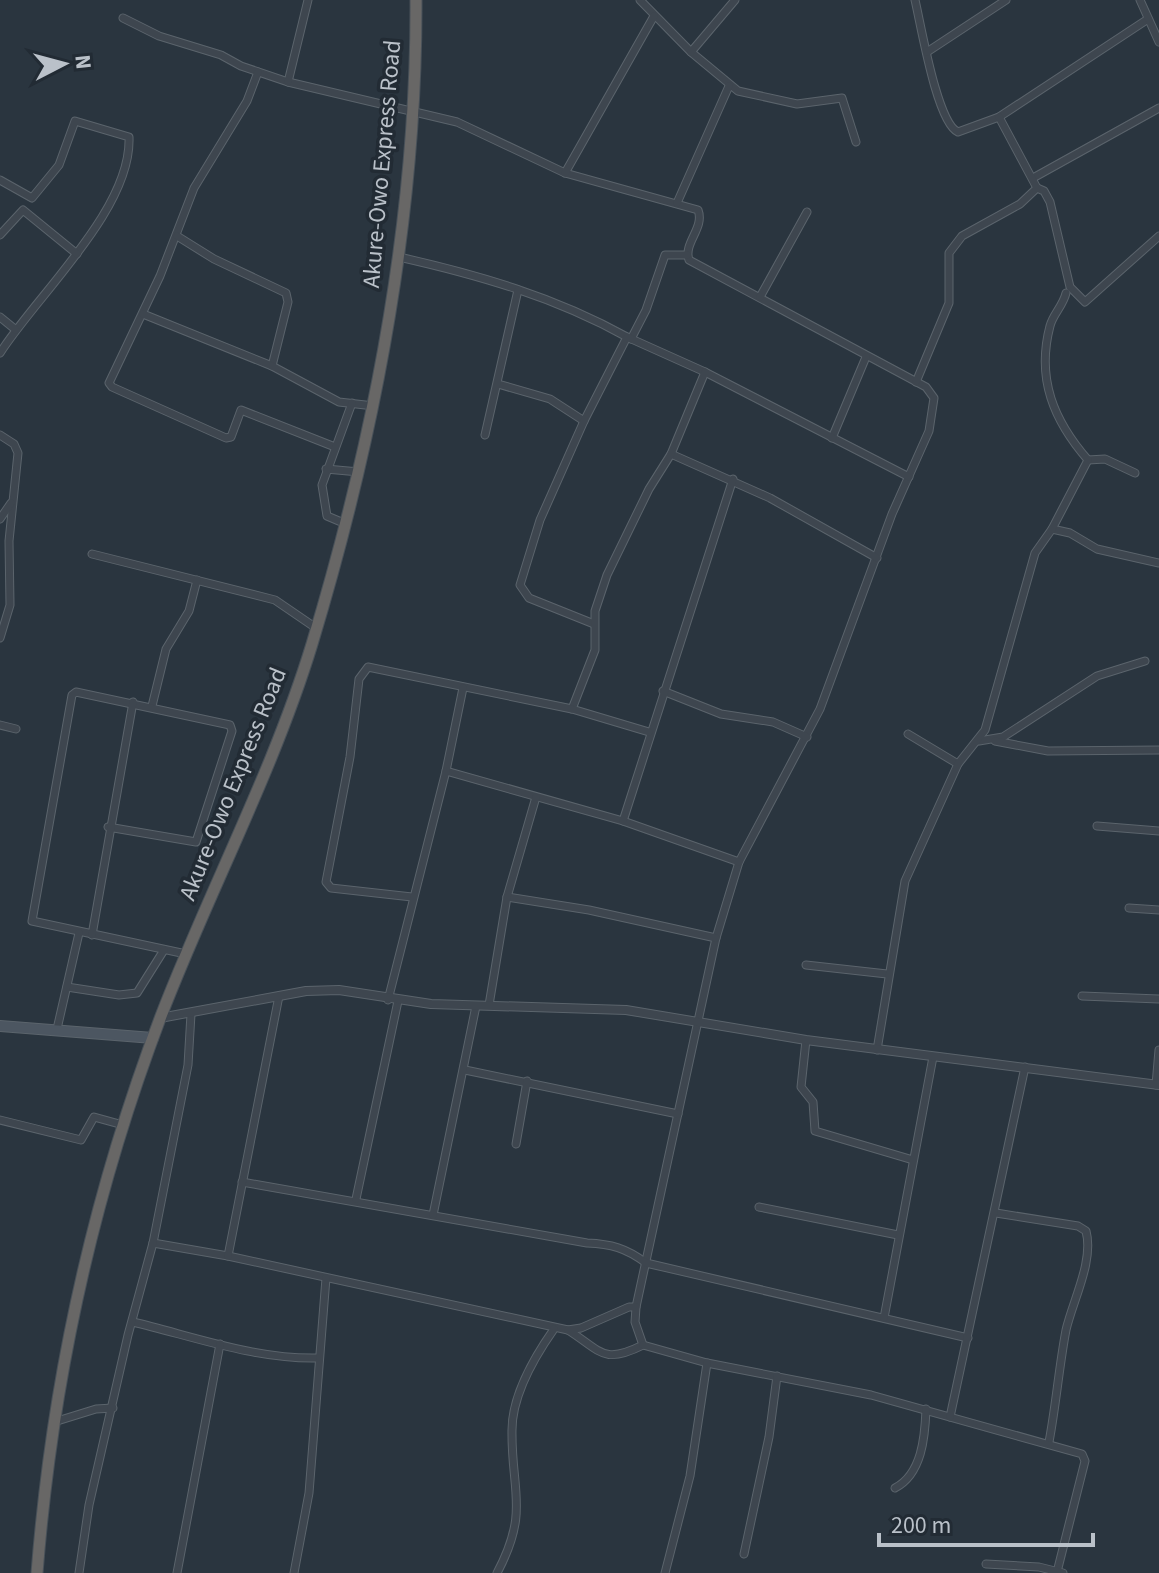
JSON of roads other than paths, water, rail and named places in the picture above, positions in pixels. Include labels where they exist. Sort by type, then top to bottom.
[{"type":"highway","name":"Akure-Owo Express Road","points":[[37,1573],[54,1422],[86,1257],[123,1125],[160,1018],[257,790],[316,628],[375,406],[399,257],[412,109],[416,0]]},
{"type":"main road","points":[[0,1026],[153,1038]]},
{"type":"street","points":[[288,82],[308,0]]},
{"type":"street","points":[[640,0],[729,86],[797,104],[825,102],[839,96],[845,105],[856,142]]},
{"type":"street","points":[[691,52],[735,0]]},
{"type":"street","points":[[915,0],[942,106],[954,131],[969,129],[999,117],[1148,19]]},
{"type":"street","points":[[927,52],[1006,0]]},
{"type":"street","points":[[1140,0],[1159,42]]},
{"type":"street","points":[[565,173],[654,16]]},
{"type":"street","points":[[123,18],[159,36],[213,52],[258,72],[457,122],[565,173],[677,203],[700,214],[687,255],[689,260],[729,285],[760,297],[931,392],[935,407],[840,663],[807,737],[739,862],[716,938],[636,1307],[635,1322],[643,1345]]},
{"type":"street","points":[[258,72],[255,86],[207,162],[143,314],[109,377],[112,387],[226,438],[231,437],[241,410],[335,447]]},
{"type":"street","points":[[255,86],[271,76]]},
{"type":"street","points":[[677,203],[729,86]]},
{"type":"street","points":[[1033,178],[1159,108]]},
{"type":"street","points":[[999,117],[1037,188],[1044,191],[1050,202],[1070,287],[1085,302],[1159,236]]},
{"type":"street","points":[[0,180],[32,198],[59,165],[75,121],[128,134],[130,143],[111,201],[77,254],[0,353]]},
{"type":"street","points":[[916,382],[949,303],[949,253],[962,236],[1020,204],[1037,188]]},
{"type":"street","points":[[0,235],[23,210],[77,254]]},
{"type":"street","points":[[760,297],[807,212]]},
{"type":"street","points":[[177,236],[214,259],[286,293],[288,302],[272,366]]},
{"type":"street","points":[[594,624],[529,598],[520,585],[540,520],[584,421],[646,310],[665,255],[687,255]]},
{"type":"street","points":[[399,257],[476,275],[577,309],[909,477]]},
{"type":"street","points":[[485,435],[518,290]]},
{"type":"street","points":[[1066,293],[1062,309],[1049,328],[1048,392],[1059,423],[1088,460]]},
{"type":"street","points":[[143,314],[272,366],[322,395],[375,406]]},
{"type":"street","points":[[0,317],[16,330]]},
{"type":"street","points":[[832,438],[866,357]]},
{"type":"street","points":[[572,709],[595,650],[594,624],[607,575],[649,489],[671,454],[705,372]]},
{"type":"street","points":[[498,384],[550,399],[584,421]]},
{"type":"street","points":[[346,524],[331,519],[325,513],[322,485],[352,403]]},
{"type":"street","points":[[0,435],[17,448],[10,605],[0,638]]},
{"type":"street","points":[[671,454],[733,479],[877,558]]},
{"type":"street","points":[[1088,460],[1105,459],[1135,473]]},
{"type":"street","points":[[877,1050],[887,974],[905,881],[958,764],[979,741],[1035,553],[1052,529],[1088,460]]},
{"type":"street","points":[[326,469],[359,472]]},
{"type":"street","points":[[623,821],[649,732],[694,605],[733,479]]},
{"type":"street","points":[[0,519],[13,501]]},
{"type":"street","points":[[1052,529],[1070,533],[1097,549],[1159,563]]},
{"type":"street","points":[[92,554],[282,603],[316,628]]},
{"type":"street","points":[[152,706],[166,649],[189,611],[197,580]]},
{"type":"street","points":[[993,741],[1049,710],[1083,682],[1116,668],[1145,661]]},
{"type":"street","points":[[412,897],[331,888],[326,882],[363,670],[374,667],[572,709],[649,732]]},
{"type":"street","points":[[356,1199],[412,897],[446,771],[463,688]]},
{"type":"street","points":[[663,691],[721,714],[773,722],[807,737]]},
{"type":"street","points":[[108,827],[193,842],[199,839],[231,727],[133,702],[76,692],[72,695],[31,916],[35,924],[186,954]]},
{"type":"street","points":[[92,935],[108,827],[133,702]]},
{"type":"street","points":[[0,725],[16,729]]},
{"type":"street","points":[[908,734],[958,764]]},
{"type":"street","points":[[979,741],[1048,751],[1159,750]]},
{"type":"street","points":[[446,771],[623,821],[739,862]]},
{"type":"street","points":[[489,1005],[507,897],[536,797]]},
{"type":"street","points":[[1097,826],[1159,831]]},
{"type":"street","points":[[507,897],[589,910],[716,938]]},
{"type":"street","points":[[1129,908],[1159,910]]},
{"type":"street","points":[[57,1029],[79,933]]},
{"type":"street","points":[[67,987],[119,995],[137,993],[164,950]]},
{"type":"street","points":[[806,965],[887,974]]},
{"type":"street","points":[[160,1018],[322,989],[393,1000],[476,1006],[597,1008],[698,1019],[806,1040],[1158,1085],[1159,1050]]},
{"type":"street","points":[[228,1256],[279,996]]},
{"type":"street","points":[[1082,996],[1159,999]]},
{"type":"street","points":[[433,1215],[476,1006]]},
{"type":"street","points":[[79,1573],[89,1505],[153,1243],[188,1065],[191,1014]]},
{"type":"street","points":[[806,1040],[801,1087],[813,1102],[815,1131],[913,1160]]},
{"type":"street","points":[[884,1318],[933,1057]]},
{"type":"street","points":[[950,1417],[1025,1067]]},
{"type":"street","points":[[465,1070],[678,1114]]},
{"type":"street","points":[[516,1144],[527,1081]]},
{"type":"street","points":[[0,1120],[81,1140],[94,1117],[123,1125]]},
{"type":"street","points":[[242,1182],[356,1199],[611,1245],[631,1251],[646,1263],[968,1338]]},
{"type":"street","points":[[759,1207],[898,1235]]},
{"type":"street","points":[[996,1213],[1078,1226],[1086,1231],[1088,1238],[1084,1269],[1065,1333],[1061,1379],[1049,1442]]},
{"type":"street","points":[[153,1243],[228,1256],[554,1329],[568,1330],[636,1307]]},
{"type":"street","points":[[294,1573],[309,1493],[326,1278]]},
{"type":"street","points":[[133,1322],[220,1344],[301,1358],[319,1358]]},
{"type":"street","points":[[497,1573],[516,1529],[514,1413],[532,1368],[554,1329]]},
{"type":"street","points":[[568,1330],[611,1357],[643,1345],[707,1363],[926,1409],[1082,1454],[1085,1461],[1060,1572],[1039,1567],[986,1564]]},
{"type":"street","points":[[177,1573],[220,1344]]},
{"type":"street","points":[[665,1573],[690,1476],[707,1363]]},
{"type":"street","points":[[744,1554],[765,1459],[777,1376]]},
{"type":"street","points":[[54,1422],[96,1409],[113,1408]]},
{"type":"street","points":[[895,1488],[904,1483],[918,1463],[926,1409]]}]
